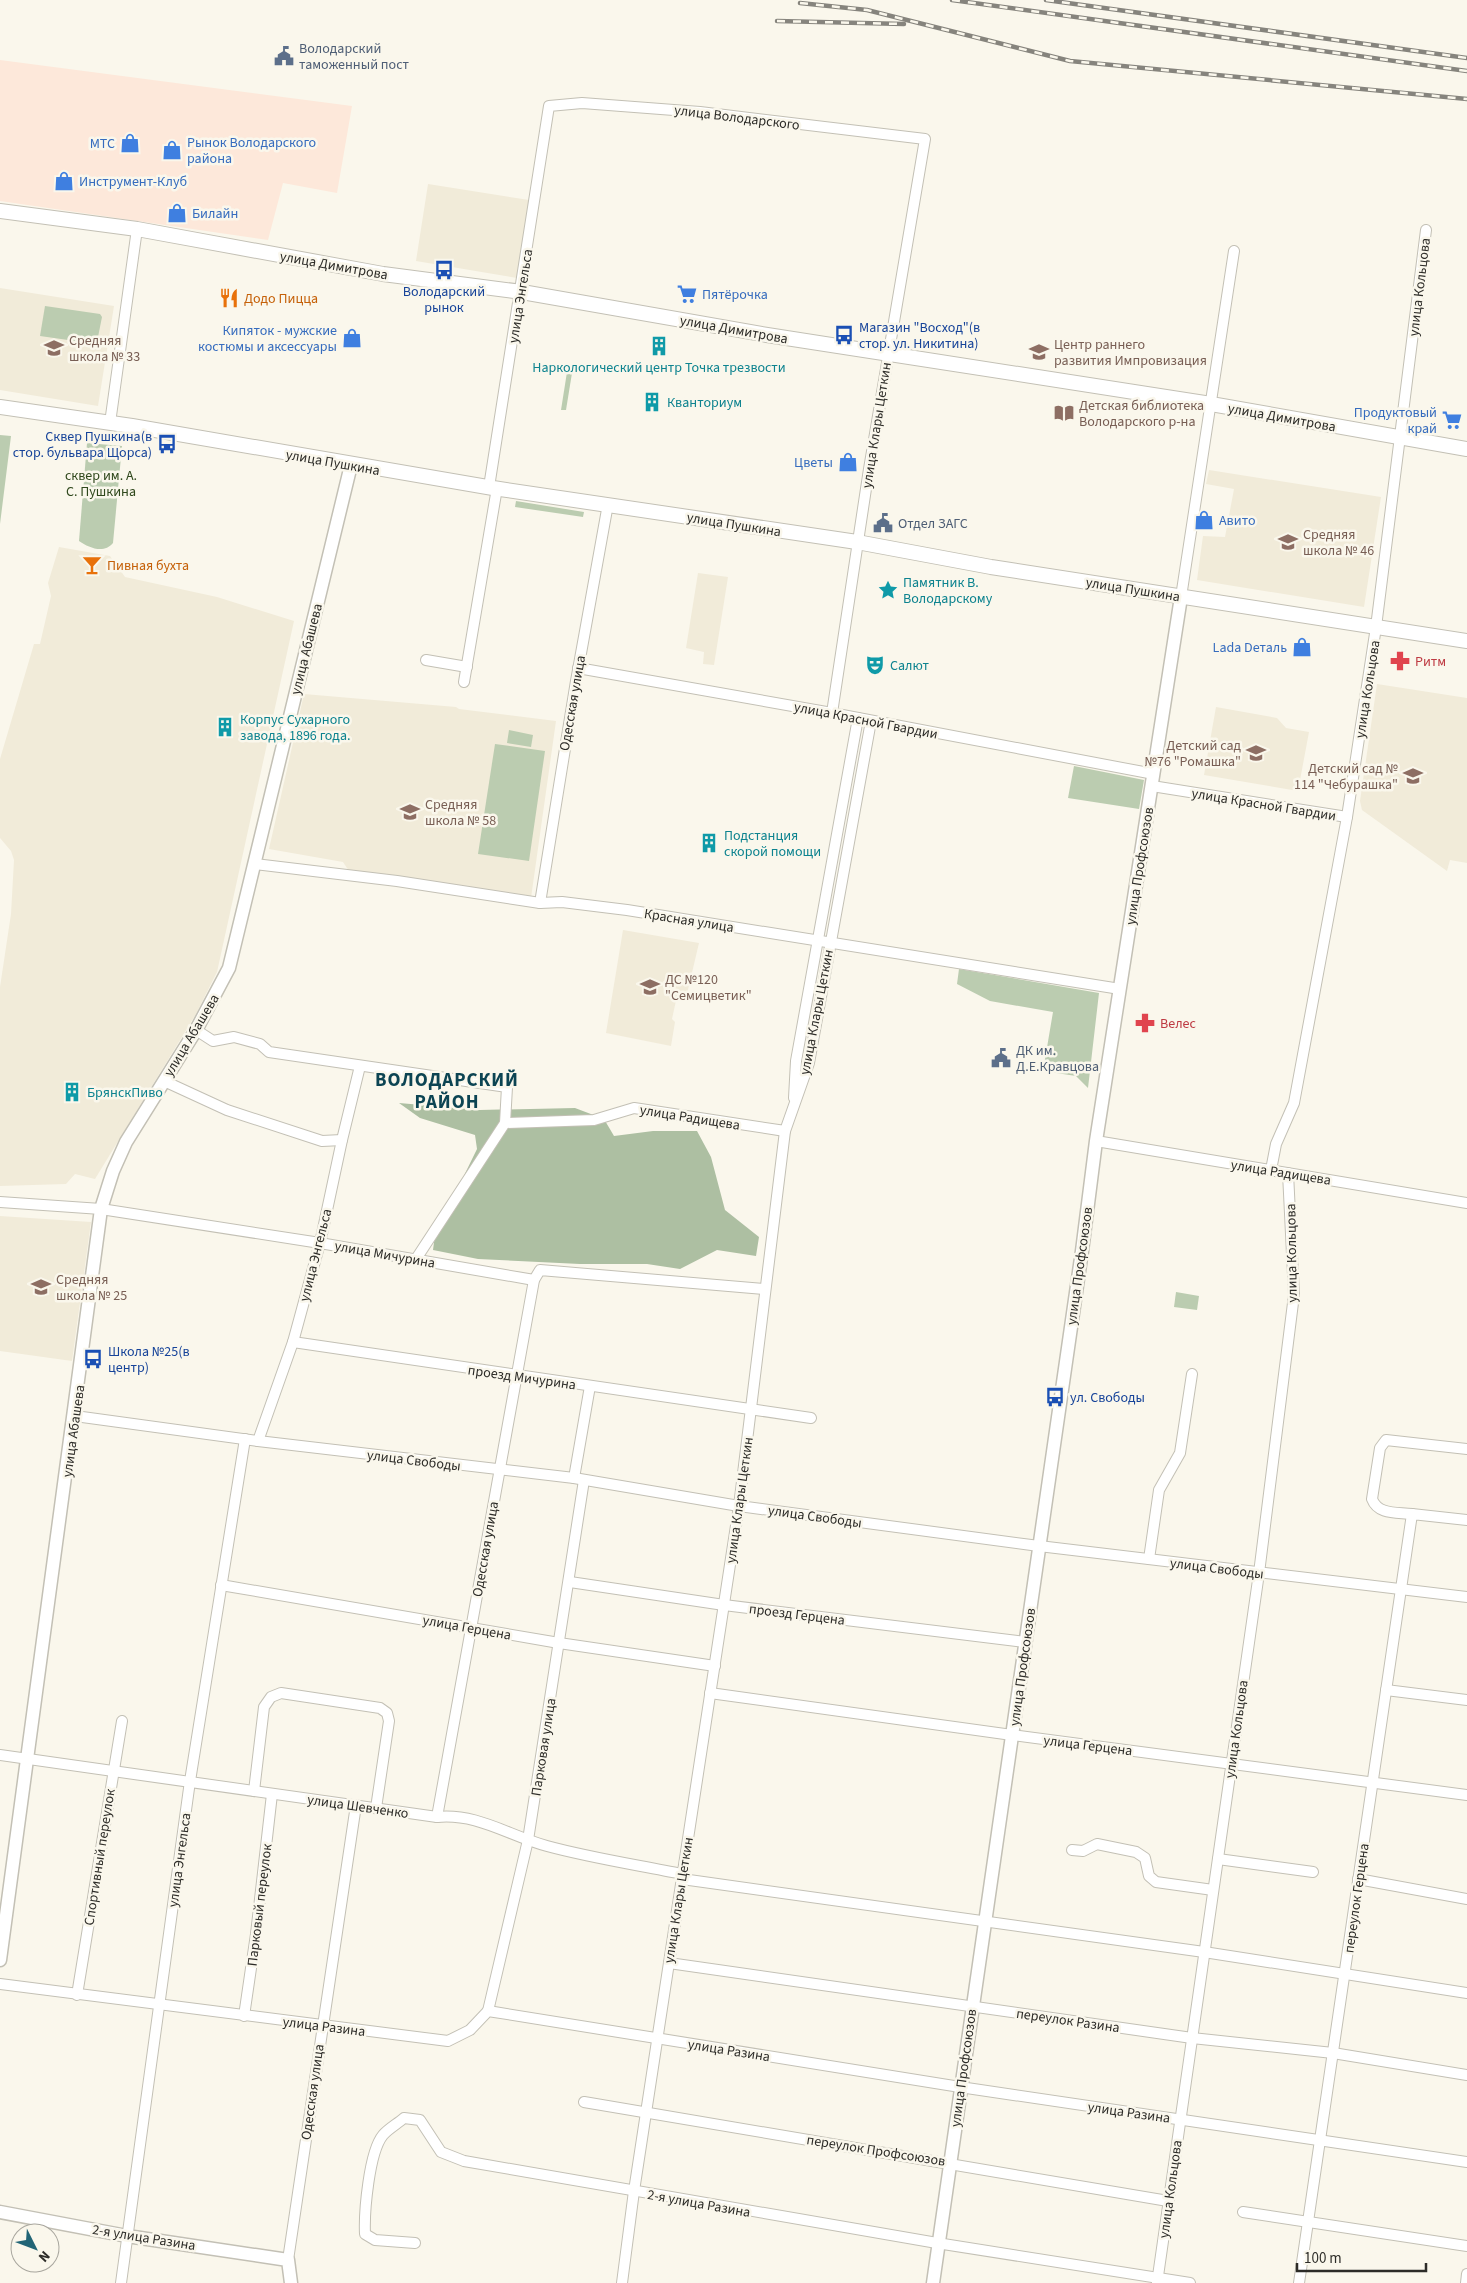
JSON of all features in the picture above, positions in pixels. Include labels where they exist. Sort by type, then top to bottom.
[{"type":"main road","name":"улица Димитрова","points":[[0,211],[137,229],[383,274],[522,292],[888,354],[1210,404],[1467,449]]},
{"type":"main road","name":"улица Пушкина","points":[[0,407],[110,423],[493,488],[857,542],[977,565],[1467,641]]},
{"type":"street","name":"улица Володарского","points":[[549,106],[582,103],[700,112],[925,139]]},
{"type":"street","name":"улица Энгельса","points":[[464,682],[549,106]]},
{"type":"street","name":"улица Клары Цеткин","points":[[832,713],[857,542],[925,139]]},
{"type":"street","points":[[110,423],[137,229]]},
{"type":"street","name":"улица Кольцова","points":[[1271,1170],[1276,1144],[1294,1103],[1347,817],[1376,627],[1426,230]]},
{"type":"street","name":"улица Профсоюзов","points":[[933,2283],[937,2243],[1012,1735],[1096,1141],[1234,251]]},
{"type":"street","name":"улица Абашева","points":[[0,1960],[75,1416],[101,1209],[126,1142],[196,1030],[229,968],[351,465]]},
{"type":"street","name":"Одесская улица","points":[[540,903],[578,668],[608,504]]},
{"type":"street","points":[[426,660],[467,667]]},
{"type":"street","name":"улица Красной Гвардии","points":[[578,668],[871,720],[1153,780],[1347,817]]},
{"type":"street","points":[[794,1104],[796,1061],[816,941],[858,718]]},
{"type":"street","name":"улица Клары Цеткин","points":[[622,2283],[657,2038],[739,1506],[752,1408],[764,1289],[785,1131],[809,1063],[871,720]]},
{"type":"street","name":"Красная улица","points":[[255,864],[397,881],[540,903],[562,902],[627,910],[1120,989]]},
{"type":"street","points":[[196,1030],[214,1041],[234,1037],[260,1044],[269,1052],[507,1087],[505,1123],[416,1259]]},
{"type":"street","name":"улица Энгельса","points":[[258,1441],[293,1342],[320,1242],[360,1066]]},
{"type":"street","points":[[164,1081],[226,1110],[322,1140],[342,1140]]},
{"type":"street","name":"улица Радищева","points":[[505,1123],[594,1120],[634,1108],[785,1131]]},
{"type":"street","name":"улица Радищева","points":[[1096,1141],[1467,1203]]},
{"type":"street","name":"улица Кольцова","points":[[1157,2280],[1259,1573],[1294,1295],[1288,1173]]},
{"type":"street","name":"улица Мичурина","points":[[0,1202],[101,1209],[320,1242],[534,1280]]},
{"type":"street","points":[[534,1280],[540,1270],[764,1289]]},
{"type":"street","name":"Одесская улица","points":[[437,1817],[534,1280]]},
{"type":"street","name":"проезд Мичурина","points":[[293,1342],[811,1418]]},
{"type":"street","points":[[1149,1559],[1159,1490],[1180,1453],[1192,1374]]},
{"type":"street","name":"Парковая улица","points":[[488,2011],[528,1840],[570,1582],[579,1479],[590,1386]]},
{"type":"street","name":"улица Свободы","points":[[75,1416],[258,1441],[579,1479],[739,1506],[1039,1546],[1467,1597]]},
{"type":"street","name":"улица Энгельса","points":[[121,2283],[190,1782],[245,1439]]},
{"type":"street","points":[[1467,1449],[1386,1440],[1380,1448],[1372,1499],[1375,1507],[1381,1511],[1467,1520]]},
{"type":"street","name":"переулок Герцена","points":[[1299,2283],[1412,1514]]},
{"type":"street","name":"проезд Герцена","points":[[570,1582],[724,1605],[1025,1642]]},
{"type":"street","name":"улица Герцена","points":[[221,1585],[560,1643],[715,1666]]},
{"type":"street","points":[[1386,1690],[1467,1700]]},
{"type":"street","points":[[254,1791],[264,1707],[271,1697],[281,1693],[380,1708],[388,1713],[390,1720],[376,1808]]},
{"type":"street","name":"улица Герцена","points":[[710,1693],[1467,1795]]},
{"type":"street","name":"Спортивный переулок","points":[[77,1994],[122,1721]]},
{"type":"street","name":"улица Шевченко","points":[[0,1755],[437,1817],[455,1815],[480,1821],[528,1840],[682,1877],[984,1923],[1204,1952],[1467,1993]]},
{"type":"street","name":"Парковый переулок","points":[[244,2016],[256,1934],[272,1794]]},
{"type":"street","name":"Одесская улица","points":[[288,2260],[321,2026],[356,1805]]},
{"type":"street","points":[[1072,1850],[1083,1851],[1097,1844],[1136,1852],[1145,1858],[1149,1876],[1156,1882],[1213,1890]]},
{"type":"street","points":[[1218,1859],[1313,1872]]},
{"type":"street","points":[[1358,1879],[1467,1899]]},
{"type":"street","name":"переулок Разина","points":[[669,1963],[1192,2038],[1333,2053],[1467,2074]]},
{"type":"street","name":"улица Разина","points":[[0,1984],[159,2006],[448,2041],[470,2030],[488,2011],[960,2087],[1467,2162]]},
{"type":"street","name":"переулок Профсоюзов","points":[[584,2102],[949,2162],[1168,2201]]},
{"type":"street","name":"2-я улица Разина","points":[[415,2243],[375,2240],[365,2234],[366,2190],[374,2157],[382,2136],[404,2118],[420,2120],[441,2152],[464,2161],[634,2192],[1157,2280],[1190,2283]]},
{"type":"street","name":"2-я улица Разина","points":[[0,2212],[127,2236],[288,2260]]},
{"type":"street","points":[[1243,2212],[1308,2224],[1467,2246]]},
{"type":"street","points":[[288,2260],[291,2283]]},
{"type":"street","points":[[1466,2283],[1467,2274]]},
{"type":"shaded area","name":"Рынок Володарского района","points":[[0,60],[352,106],[337,193],[283,183],[268,240],[0,201]]},
{"type":"shaded area","points":[[428,184],[529,200],[517,278],[416,261]]},
{"type":"shaded area","name":"Средняя школа № 33","points":[[0,288],[114,306],[98,406],[0,390]]},
{"type":"shaded area","name":"Средняя школа № 46","points":[[1209,470],[1381,497],[1364,607],[1197,580],[1203,536],[1225,537],[1234,489],[1206,484]]},
{"type":"shaded area","name":"БрянскПиво","points":[[59,547],[110,556],[125,577],[217,597],[294,621],[217,972],[196,1014],[95,1179],[75,1174],[66,1184],[0,1186],[0,987],[11,914],[14,860],[11,851],[0,838],[0,759],[34,644],[40,644],[51,596],[48,583]]},
{"type":"shaded area","points":[[698,573],[728,577],[714,665],[703,664],[704,652],[686,648]]},
{"type":"shaded area","name":"Детский сад № 114 \"Чебурашка\"","points":[[1377,684],[1467,698],[1467,863],[1450,860],[1447,871],[1362,810],[1360,801]]},
{"type":"shaded area","name":"Средняя школа № 58","points":[[304,694],[456,707],[459,709],[556,721],[531,898],[349,871],[343,862],[269,849]]},
{"type":"shaded area","name":"Детский сад №76 \"Ромашка\"","points":[[1216,707],[1277,718],[1286,728],[1309,732],[1298,791],[1204,775]]},
{"type":"shaded area","name":"ДС №120 \"Семицветик\"","points":[[623,930],[699,943],[686,998],[677,996],[672,1019],[675,1022],[671,1046],[606,1033]]},
{"type":"shaded area","name":"Средняя школа № 25","points":[[0,1216],[91,1222],[72,1361],[0,1351]]},
{"type":"green space","points":[[45,306],[100,314],[102,317],[96,344],[40,336]]},
{"type":"green space","points":[[567,372],[572,373],[566,410],[561,410]]},
{"type":"green space","points":[[0,435],[11,436],[0,524]]},
{"type":"green space","name":"сквер им. А. С. Пушкина","points":[[87,443],[122,446],[113,543],[101,549],[92,548],[79,541]]},
{"type":"green space","points":[[516,501],[584,512],[583,517],[515,507]]},
{"type":"green space","points":[[509,730],[533,735],[531,747],[507,743]]},
{"type":"green space","points":[[495,744],[545,751],[529,861],[478,854]]},
{"type":"green space","points":[[1074,766],[1144,780],[1139,809],[1068,798]]},
{"type":"green space","points":[[959,969],[1099,993],[1088,1088],[1076,1076],[1043,1071],[1053,1012],[990,1001],[957,984]]},
{"type":"green space","points":[[399,1103],[480,1110],[575,1108],[604,1119],[614,1136],[653,1131],[697,1131],[711,1157],[725,1210],[759,1237],[756,1256],[717,1250],[680,1269],[647,1264],[580,1264],[478,1259],[433,1250],[435,1235],[477,1149],[475,1135],[420,1118]]},
{"type":"green space","points":[[1176,1292],[1199,1296],[1197,1310],[1174,1307]]},
{"type":"railway","points":[[952,0],[1467,71]]},
{"type":"railway","points":[[1046,0],[1467,58]]},
{"type":"railway","points":[[800,3],[867,10],[1070,61],[1467,99]]},
{"type":"railway","points":[[777,21],[904,24]]},
{"type":"place","name":"Володарский таможенный пост","points":[[284,56]]},
{"type":"place","name":"МТС","points":[[130,143]]},
{"type":"place","name":"Рынок Володарского района","points":[[172,150]]},
{"type":"place","name":"Инструмент-Клуб","points":[[64,181]]},
{"type":"place","name":"Билайн","points":[[177,213]]},
{"type":"place","name":"Володарский рынок","points":[[444,270]]},
{"type":"place","name":"Пятёрочка","points":[[687,294]]},
{"type":"place","name":"Додо Пицца","points":[[229,298]]},
{"type":"place","name":"Магазин \"Восход\"(в стор. ул. Никитина)","points":[[844,335]]},
{"type":"place","name":"Кипяток - мужские костюмы и аксессуары","points":[[352,338]]},
{"type":"place","name":"Наркологический центр Точка трезвости","points":[[659,346]]},
{"type":"place","name":"Средняя школа № 33","points":[[54,348]]},
{"type":"place","name":"Центр раннего развития Импровизация","points":[[1039,352]]},
{"type":"place","name":"Кванториум","points":[[652,402]]},
{"type":"place","name":"Детская библиотека Володарского р-на","points":[[1064,413]]},
{"type":"place","name":"Продуктовый край","points":[[1452,420]]},
{"type":"place","name":"Сквер Пушкина(в стор. бульвара Щорса)","points":[[167,444]]},
{"type":"place","name":"Цветы","points":[[848,462]]},
{"type":"place","name":"Авито","points":[[1204,520]]},
{"type":"place","name":"Отдел ЗАГС","points":[[883,523]]},
{"type":"place","name":"Средняя школа № 46","points":[[1288,542]]},
{"type":"place","name":"Пивная бухта","points":[[92,565]]},
{"type":"place","name":"Памятник В. Володарскому","points":[[888,590]]},
{"type":"place","name":"Lada Dеталь","points":[[1302,647]]},
{"type":"place","name":"Ритм","points":[[1400,661]]},
{"type":"place","name":"Салют","points":[[875,665]]},
{"type":"place","name":"Корпус Сухарного завода, 1896 года.","points":[[225,727]]},
{"type":"place","name":"Детский сад №76 \"Ромашка\"","points":[[1256,753]]},
{"type":"place","name":"Детский сад № 114 \"Чебурашка\"","points":[[1413,776]]},
{"type":"place","name":"Средняя школа № 58","points":[[410,812]]},
{"type":"place","name":"Подстанция скорой помощи","points":[[709,843]]},
{"type":"place","name":"ДС №120 \"Семицветик\"","points":[[650,987]]},
{"type":"place","name":"Велес","points":[[1145,1023]]},
{"type":"place","name":"ДК им. Д.Е.Кравцова","points":[[1001,1058]]},
{"type":"place","name":"БрянскПиво","points":[[72,1092]]},
{"type":"place","name":"Средняя школа № 25","points":[[41,1287]]},
{"type":"place","name":"Школа №25(в центр)","points":[[93,1359]]},
{"type":"place","name":"ул. Свободы","points":[[1055,1397]]},
{"type":"district","name":"ВОЛОДАРСКИЙ РАЙОН","points":[[447,1090]]}]
